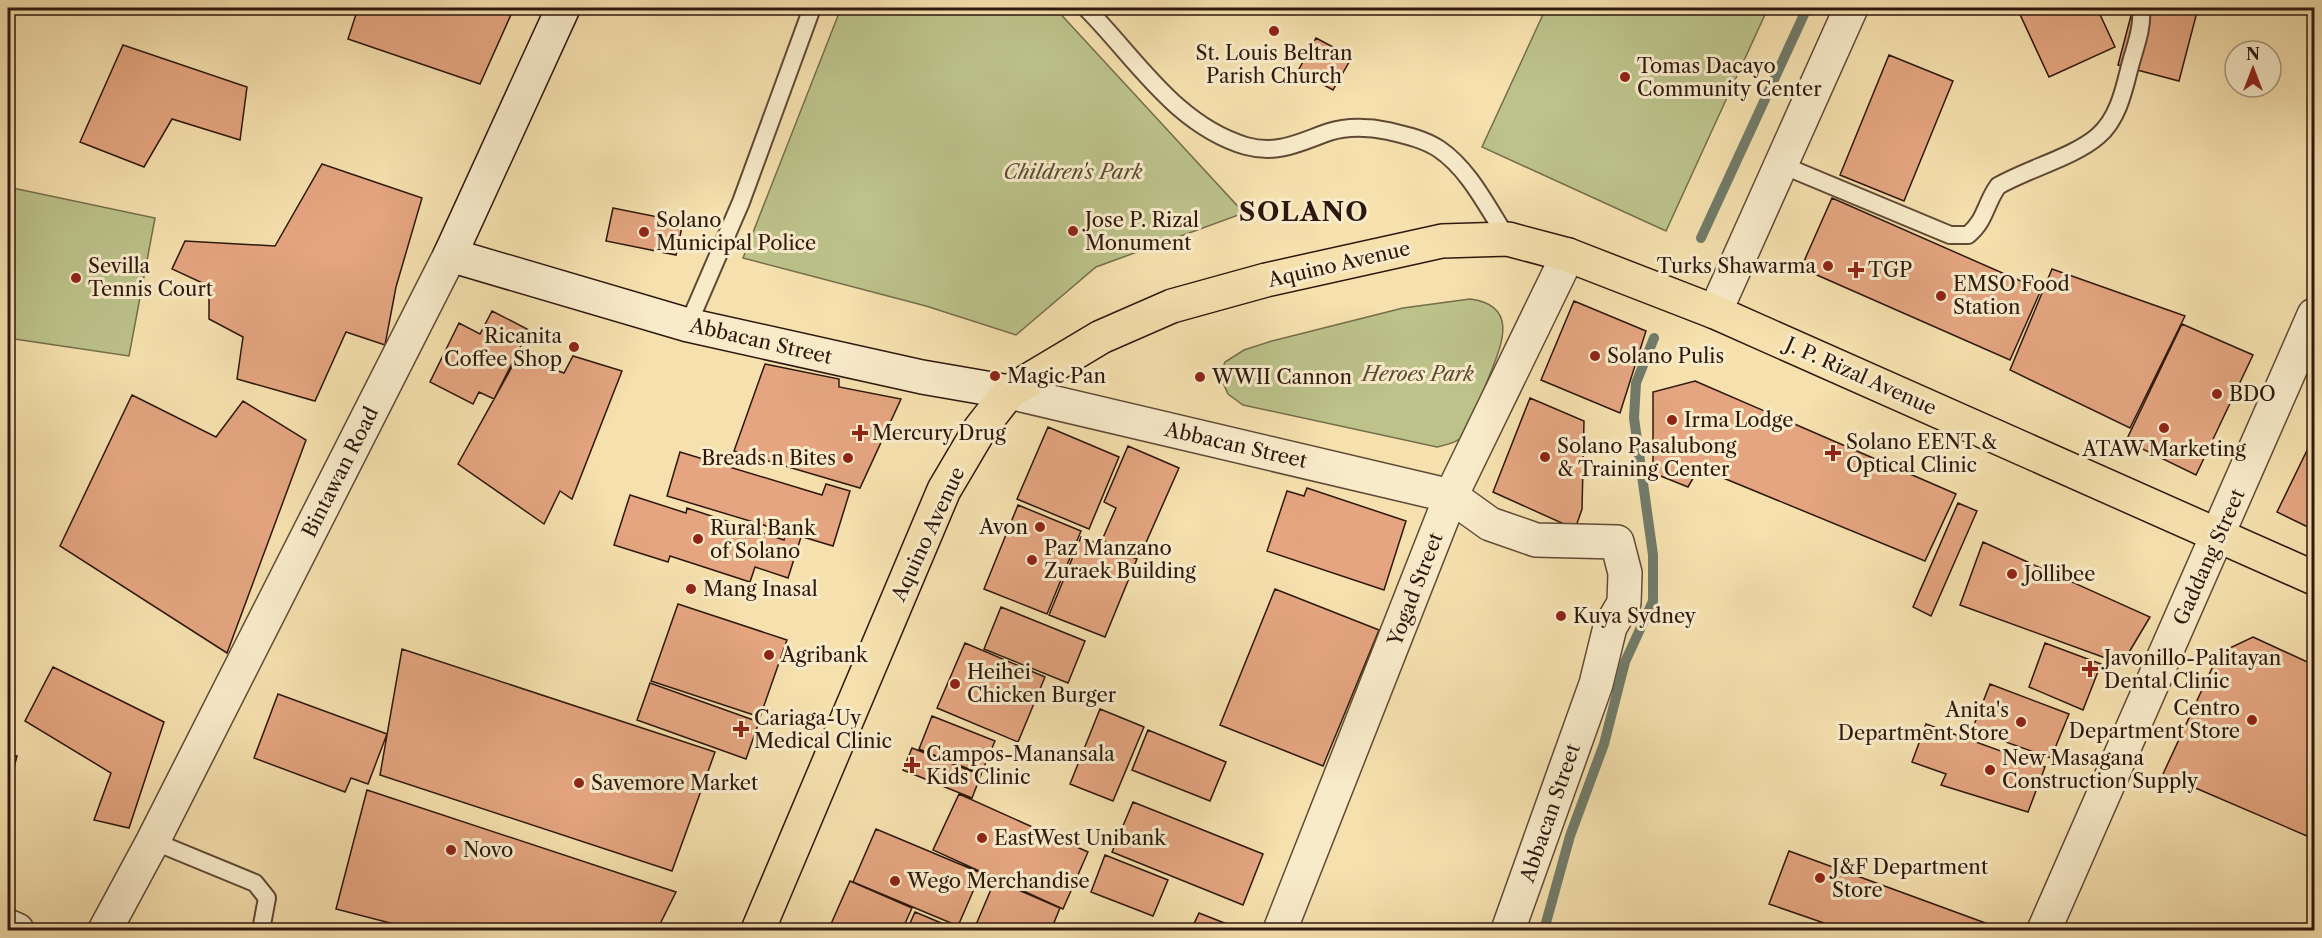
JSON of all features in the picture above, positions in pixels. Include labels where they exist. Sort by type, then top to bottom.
[{"type":"main road","name":"Aquino Avenue","points":[[758,930],[944,490],[980,429],[1009,392],[1101,337],[1172,306],[1266,280],[1443,241],[1508,239],[1568,255]]},
{"type":"main road","name":"J. P. Rizal Avenue","points":[[1568,255],[1715,312],[2314,578]]},
{"type":"street","name":"Bintawan Road","points":[[105,930],[153,841],[450,255],[563,8]]},
{"type":"street","points":[[1715,312],[1851,8]]},
{"type":"street","name":"Abbacan Street","points":[[450,255],[688,325],[922,377],[1009,392],[1451,496],[1490,524],[1536,540],[1617,542],[1625,573],[1624,603],[1610,627],[1596,684],[1508,930]]},
{"type":"street","name":"Yogad Street","points":[[1280,930],[1451,496],[1568,255]]},
{"type":"street","name":"Gaddang Street","points":[[2044,930],[2314,315]]},
{"type":"street","points":[[8,926],[17,930]]},
{"type":"lane","points":[[688,325],[741,202],[812,8]]},
{"type":"lane","points":[[1086,8],[1176,107],[1208,129],[1246,146],[1274,149],[1294,147],[1332,131],[1362,128],[1412,136],[1438,148],[1460,167],[1508,239]]},
{"type":"lane","points":[[1782,165],[1950,235],[1968,235],[1978,226],[1998,186],[2085,145],[2099,135],[2122,97],[2141,26],[2141,8]]},
{"type":"lane","points":[[153,841],[255,883],[267,898],[261,930]]},
{"type":"green space","name":"Children's Park","points":[[841,8],[1055,8],[1244,213],[1096,267],[1016,335],[926,306],[743,258]]},
{"type":"green space","name":"Tomas Dacayo Community Center","points":[[1546,8],[1768,8],[1666,231],[1482,147]]},
{"type":"green space","name":"Sevilla Tennis Court","points":[[8,187],[155,218],[129,356],[8,338]]},
{"type":"green space","name":"Heroes Park","points":[[1470,299],[1487,303],[1497,311],[1502,321],[1503,333],[1472,426],[1462,437],[1450,443],[1437,447],[1243,405],[1228,394],[1220,376],[1225,362],[1244,350],[1272,341],[1403,308]]},
{"type":"building","points":[[358,8],[415,8],[430,12],[432,8],[514,8],[480,84],[348,39]]},
{"type":"building","points":[[2017,8],[2097,8],[2115,47],[2049,77]]},
{"type":"building","points":[[2133,8],[2198,8],[2179,81],[2118,65]]},
{"type":"building","points":[[1316,38],[1352,57],[1333,90],[1298,71]]},
{"type":"building","points":[[123,45],[247,87],[240,140],[172,119],[144,167],[80,142]]},
{"type":"building","points":[[1889,55],[1953,81],[1904,201],[1840,175]]},
{"type":"building","points":[[322,164],[422,198],[396,287],[385,345],[346,332],[315,401],[237,379],[243,337],[209,319],[209,286],[172,269],[185,241],[275,246]]},
{"type":"building","points":[[1832,198],[2041,290],[2010,360],[1801,268]]},
{"type":"building","name":"Solano Municipal Police","points":[[613,208],[683,222],[676,255],[606,241]]},
{"type":"building","points":[[2052,269],[2185,316],[2130,428],[2010,370]]},
{"type":"building","name":"Solano Pulis","points":[[1574,301],[1646,331],[1620,413],[1541,380]]},
{"type":"building","points":[[492,311],[529,330],[494,399],[479,392],[473,404],[430,382],[459,323],[480,334]]},
{"type":"building","points":[[2182,324],[2253,355],[2196,475],[2126,441]]},
{"type":"building","points":[[518,356],[564,373],[573,356],[622,371],[572,499],[560,491],[544,524],[458,464]]},
{"type":"building","points":[[765,364],[839,379],[839,387],[901,399],[860,488],[734,451]]},
{"type":"building","points":[[1695,381],[1956,494],[1925,561],[1699,468],[1688,487],[1653,473],[1653,392]]},
{"type":"building","points":[[132,395],[216,437],[243,401],[306,440],[227,653],[60,546]]},
{"type":"building","name":"Solano Pasalubong & Training Center","points":[[1530,398],[1584,421],[1582,509],[1575,529],[1493,492]]},
{"type":"building","points":[[1048,427],[1119,457],[1089,529],[1017,499]]},
{"type":"building","points":[[2314,436],[2314,530],[2277,512]]},
{"type":"building","points":[[1128,446],[1179,468],[1140,556],[1102,540],[1116,508],[1104,502]]},
{"type":"building","points":[[680,452],[822,495],[826,484],[850,491],[833,546],[667,496]]},
{"type":"building","points":[[1307,488],[1406,521],[1384,590],[1267,551],[1287,491],[1304,496]]},
{"type":"building","name":"Rural Bank of Solano","points":[[630,495],[686,513],[687,508],[784,540],[786,533],[801,537],[788,578],[755,567],[750,582],[670,556],[668,562],[614,545]]},
{"type":"building","points":[[1958,503],[1977,511],[1931,616],[1913,607]]},
{"type":"building","name":"Paz Manzano Zuraek Building","points":[[1018,505],[1081,531],[1047,614],[984,589]]},
{"type":"building","points":[[1081,537],[1137,559],[1105,637],[1049,615]]},
{"type":"building","name":"Jollibee","points":[[1983,542],[2150,617],[2122,664],[1960,605]]},
{"type":"building","points":[[1275,589],[1379,630],[1323,766],[1220,725]]},
{"type":"building","points":[[678,604],[787,640],[760,717],[651,681]]},
{"type":"building","points":[[1001,607],[1085,641],[1068,683],[984,649]]},
{"type":"building","name":"Centro Department Store","points":[[2253,637],[2314,665],[2314,839],[2163,774],[2219,653]]},
{"type":"building","points":[[965,643],[1045,677],[1018,742],[937,708]]},
{"type":"building","points":[[2045,643],[2101,664],[2083,710],[2029,687]]},
{"type":"building","name":"Savemore Market","points":[[402,649],[715,752],[672,871],[380,775]]},
{"type":"building","points":[[53,667],[164,722],[129,828],[94,820],[111,773],[25,721]]},
{"type":"building","points":[[650,683],[759,722],[746,759],[637,720]]},
{"type":"building","name":"Anita's Department Store","points":[[1990,684],[2069,714],[2051,758],[1972,730]]},
{"type":"building","points":[[278,694],[387,734],[368,784],[351,778],[345,792],[254,758]]},
{"type":"building","points":[[1100,709],[1144,727],[1113,801],[1070,784]]},
{"type":"building","points":[[932,716],[995,741],[981,774],[919,749]]},
{"type":"building","name":"New Masagana Construction Supply","points":[[1926,724],[2045,767],[2028,812],[1941,785],[1946,774],[1912,762]]},
{"type":"building","points":[[1148,730],[1226,762],[1210,801],[1132,770]]},
{"type":"building","points":[[912,748],[981,775],[972,798],[903,770]]},
{"type":"building","points":[[8,755],[17,756],[8,791]]},
{"type":"building","name":"Novo","points":[[367,790],[676,892],[657,930],[417,930],[336,909]]},
{"type":"building","points":[[959,794],[1088,852],[1063,909],[933,850]]},
{"type":"building","points":[[1133,802],[1263,854],[1243,905],[1112,852]]},
{"type":"building","points":[[876,829],[981,873],[958,926],[853,882]]},
{"type":"building","name":"J&F Department Store","points":[[1789,851],[1999,928],[1998,930],[1844,930],[1769,904]]},
{"type":"building","points":[[1105,855],[1168,880],[1153,916],[1091,892]]},
{"type":"building","points":[[995,880],[1060,908],[1051,930],[983,930],[975,927]]},
{"type":"building","points":[[850,881],[912,908],[902,930],[846,930],[831,924]]},
{"type":"building","points":[[915,912],[958,930],[907,930]]},
{"type":"building","points":[[1199,913],[1237,928],[1236,930],[1191,930]]},
{"type":"waterway","points":[[1701,238],[1807,8]]},
{"type":"waterway","points":[[1544,930],[1570,836],[1604,744],[1625,662],[1653,601],[1653,555],[1634,418],[1636,383],[1654,338]]},
{"type":"place","name":"St. Louis Beltran Parish Church","points":[[1274,31]]},
{"type":"place","name":"Tomas Dacayo Community Center","points":[[1625,77]]},
{"type":"place","name":"Jose P. Rizal Monument","points":[[1073,231]]},
{"type":"place","name":"Solano Municipal Police","points":[[644,232]]},
{"type":"place","name":"Turks Shawarma","points":[[1828,266]]},
{"type":"place","name":"TGP","points":[[1856,270]]},
{"type":"place","name":"Sevilla Tennis Court","points":[[76,278]]},
{"type":"place","name":"EMSO Food Station","points":[[1941,296]]},
{"type":"place","name":"Ricanita Coffee Shop","points":[[574,347]]},
{"type":"place","name":"Solano Pulis","points":[[1595,356]]},
{"type":"place","name":"Magic Pan","points":[[995,376]]},
{"type":"place","name":"WWII Cannon","points":[[1200,377]]},
{"type":"place","name":"BDO","points":[[2217,394]]},
{"type":"place","name":"Irma Lodge","points":[[1672,420]]},
{"type":"place","name":"ATAW Marketing","points":[[2164,428]]},
{"type":"place","name":"Mercury Drug","points":[[860,433]]},
{"type":"place","name":"Solano EENT & Optical Clinic","points":[[1833,453]]},
{"type":"place","name":"Solano Pasalubong & Training Center","points":[[1545,457]]},
{"type":"place","name":"Breads n Bites","points":[[848,458]]},
{"type":"place","name":"Avon","points":[[1040,527]]},
{"type":"place","name":"Rural Bank of Solano","points":[[698,539]]},
{"type":"place","name":"Paz Manzano Zuraek Building","points":[[1032,560]]},
{"type":"place","name":"Jollibee","points":[[2012,574]]},
{"type":"place","name":"Mang Inasal","points":[[691,589]]},
{"type":"place","name":"Kuya Sydney","points":[[1561,616]]},
{"type":"place","name":"Agribank","points":[[769,655]]},
{"type":"place","name":"Javonillo-Palitayan Dental Clinic","points":[[2090,669]]},
{"type":"place","name":"Heihei Chicken Burger","points":[[955,684]]},
{"type":"place","name":"Centro Department Store","points":[[2252,720]]},
{"type":"place","name":"Anita's Department Store","points":[[2021,722]]},
{"type":"place","name":"Cariaga-Uy Medical Clinic","points":[[741,729]]},
{"type":"place","name":"Campos-Manansala Kids Clinic","points":[[912,765]]},
{"type":"place","name":"New Masagana Construction Supply","points":[[1990,770]]},
{"type":"place","name":"Savemore Market","points":[[579,783]]},
{"type":"place","name":"EastWest Unibank","points":[[982,838]]},
{"type":"place","name":"Novo","points":[[451,850]]},
{"type":"place","name":"J&F Department Store","points":[[1820,878]]},
{"type":"place","name":"Wego Merchandise","points":[[895,881]]},
{"type":"district","name":"SOLANO","points":[[1304,212]]}]
